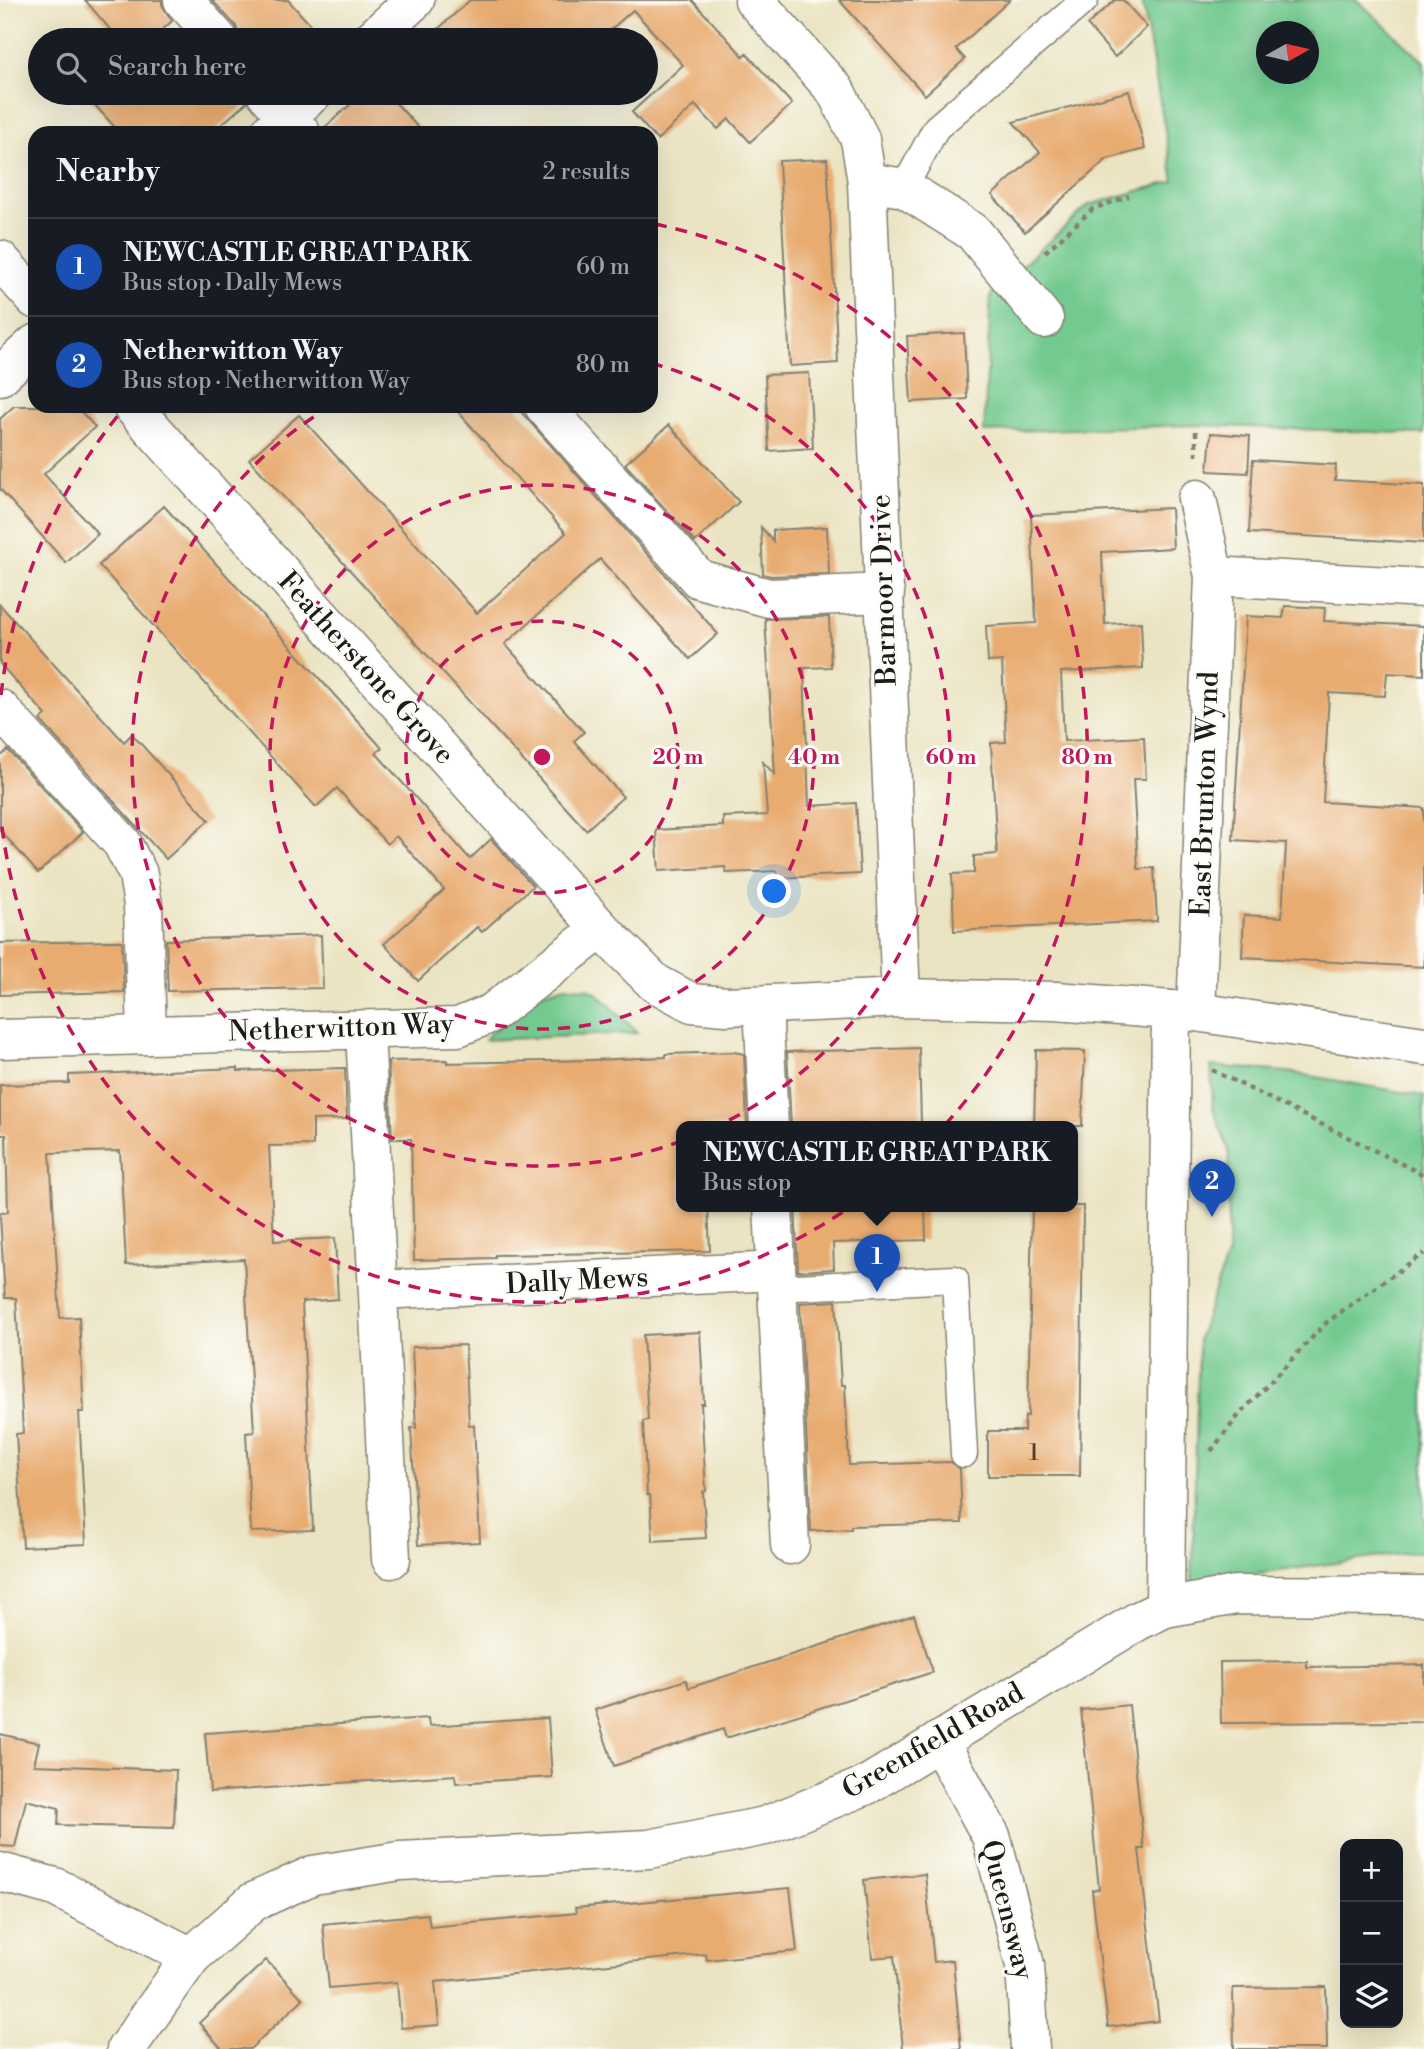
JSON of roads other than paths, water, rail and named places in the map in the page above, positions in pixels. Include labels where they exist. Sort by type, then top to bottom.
[{"type":"street","points":[[183,0],[208,28]]},
{"type":"street","points":[[384,28],[415,0]]},
{"type":"street","name":"Barmoor Drive","points":[[754,0],[835,90],[860,139],[867,182],[901,998]]},
{"type":"street","points":[[867,182],[904,188],[973,232],[1044,318]]},
{"type":"street","points":[[0,260],[28,291]]},
{"type":"street","points":[[0,376],[28,350]]},
{"type":"street","name":"Featherstone Grove","points":[[138,413],[601,929]]},
{"type":"street","points":[[550,413],[699,579],[769,598],[885,593]]},
{"type":"street","name":"East Brunton Wynd","points":[[1183,1011],[1214,576],[1197,499]]},
{"type":"street","points":[[1214,576],[1424,588]]},
{"type":"street","points":[[0,709],[122,843],[138,874],[143,905],[147,1035]]},
{"type":"street","points":[[601,929],[655,983],[692,1003],[726,1006],[901,998],[1056,1001],[1183,1011],[1424,1046]]},
{"type":"street","name":"Netherwitton Way","points":[[0,1039],[458,1027],[492,1013],[601,929]]},
{"type":"street","points":[[763,1005],[769,1121]]},
{"type":"street","points":[[1165,1608],[1171,1049],[1183,1011]]},
{"type":"street","points":[[365,1030],[391,1559]]},
{"type":"street","points":[[773,1212],[790,1545]]},
{"type":"street","name":"Dally Mews","points":[[377,1290],[777,1280]]},
{"type":"street","name":"Greenfield Road","points":[[126,2049],[191,1957],[253,1902],[313,1875],[400,1861],[649,1849],[765,1826],[867,1785],[1139,1621],[1165,1608],[1236,1595],[1424,1596]]},
{"type":"street","name":"Queensway","points":[[939,1741],[991,1836],[1025,1965],[1030,2049]]},
{"type":"street","points":[[0,1872],[55,1887],[191,1957]]},
{"type":"lane","points":[[904,188],[936,128],[1085,0]]},
{"type":"lane","points":[[777,1280],[955,1279],[964,1454]]},
{"type":"place","name":"Netherwitton Way","points":[[1212,1217]]},
{"type":"place","name":"NEWCASTLE GREAT PARK","points":[[877,1292]]}]
